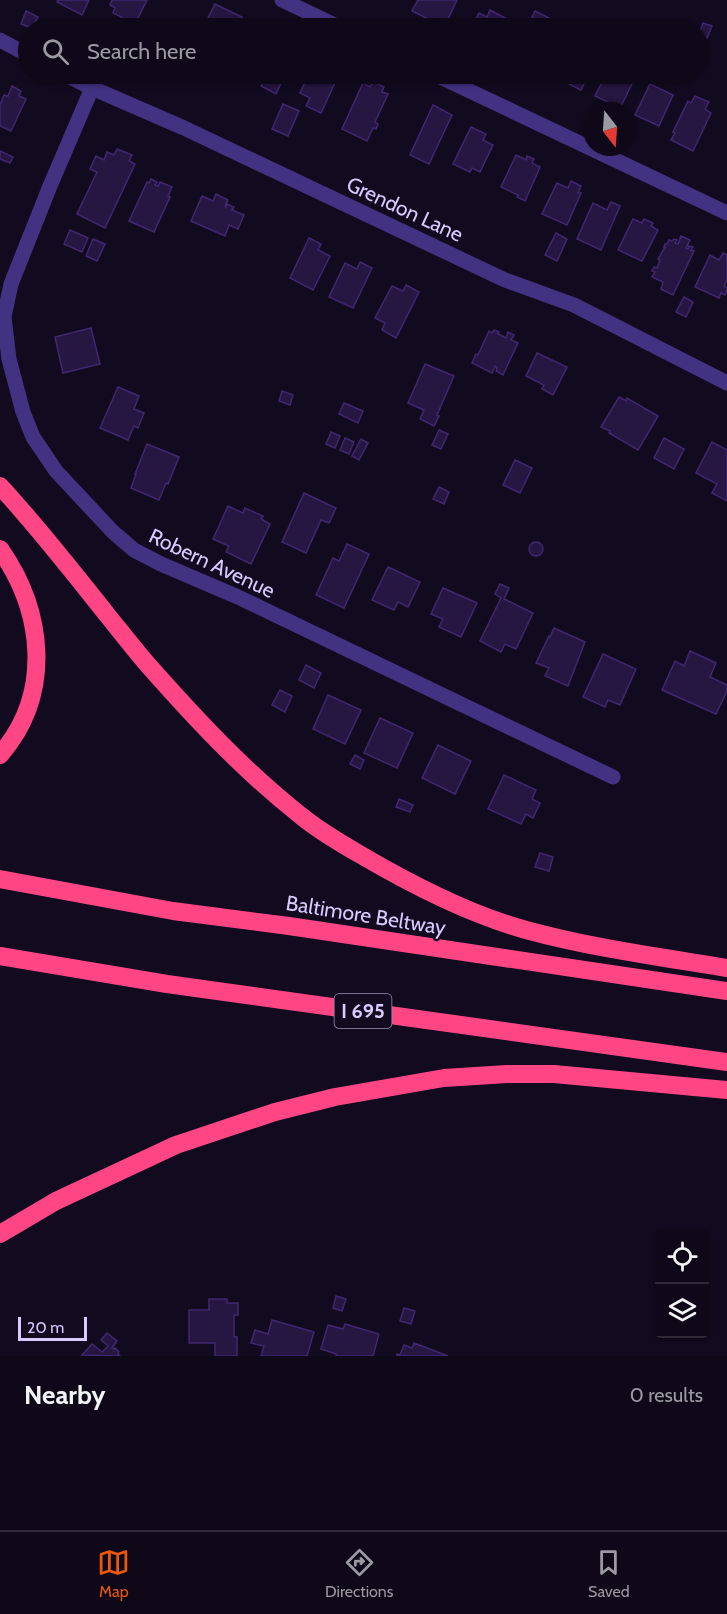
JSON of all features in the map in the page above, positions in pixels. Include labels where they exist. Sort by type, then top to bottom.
[{"type":"highway","points":[[0,486],[29,517],[146,663],[249,772],[301,817],[387,871],[482,915],[524,930],[584,945],[727,968]]},
{"type":"highway","points":[[0,549],[22,587],[36,641],[37,665],[34,690],[26,715],[12,741],[0,755]]},
{"type":"highway","name":"Baltimore Beltway","points":[[0,879],[173,911],[727,991]]},
{"type":"highway","name":"I 695","points":[[0,956],[167,984],[727,1062]]},
{"type":"highway","points":[[0,1233],[56,1201],[176,1145],[275,1112],[334,1097],[444,1078],[507,1074],[554,1074],[727,1090]]},
{"type":"street","points":[[282,0],[320,18]]},
{"type":"street","points":[[0,40],[18,50]]},
{"type":"street","name":"Grendon Lane","points":[[84,84],[195,133],[505,280],[574,305],[727,383]]},
{"type":"street","points":[[455,84],[727,213]]},
{"type":"street","name":"Robern Avenue","points":[[92,88],[11,285],[4,318],[9,358],[23,412],[33,437],[56,471],[113,532],[134,550],[613,777]]},
{"type":"building","points":[[58,0],[89,0],[82,15],[57,2]]},
{"type":"building","points":[[112,0],[147,0],[138,18],[123,18],[113,13],[115,8],[110,5]]},
{"type":"building","points":[[418,0],[457,0],[448,18],[426,18],[412,11]]},
{"type":"building","points":[[215,4],[242,17],[241,18],[208,18]]},
{"type":"building","points":[[490,10],[505,18],[477,18],[479,13],[487,17]]},
{"type":"building","points":[[26,11],[38,17],[37,18],[23,18]]},
{"type":"building","points":[[535,11],[549,18],[532,18]]},
{"type":"building","points":[[262,84],[280,84],[276,94],[261,86]]},
{"type":"building","points":[[304,84],[334,84],[321,113],[306,106],[310,98],[300,93]]},
{"type":"building","points":[[363,84],[370,87],[372,84],[377,84],[384,87],[382,92],[388,94],[375,122],[378,124],[376,129],[373,128],[367,141],[342,129]]},
{"type":"building","points":[[569,84],[584,84],[581,90]]},
{"type":"building","points":[[601,84],[632,84],[623,102],[608,102],[595,96]]},
{"type":"building","points":[[650,84],[673,95],[659,126],[637,116],[637,111]]},
{"type":"building","points":[[12,86],[21,91],[19,96],[26,99],[11,131],[0,126],[0,105],[4,95],[8,96]]},
{"type":"building","points":[[695,96],[709,102],[705,109],[711,113],[693,151],[671,140],[688,101],[691,103]]},
{"type":"building","points":[[283,104],[299,111],[288,136],[272,129]]},
{"type":"building","points":[[433,105],[452,115],[429,164],[410,155]]},
{"type":"building","points":[[471,127],[486,134],[483,140],[493,145],[480,172],[472,168],[470,172],[453,164]]},
{"type":"building","points":[[117,149],[132,155],[129,161],[135,164],[105,228],[77,214],[97,172],[90,169],[96,156],[104,160],[107,152],[114,155]]},
{"type":"building","points":[[0,151],[13,157],[10,163],[0,159]]},
{"type":"building","points":[[516,155],[526,160],[527,156],[534,159],[532,163],[540,167],[525,201],[501,187]]},
{"type":"building","points":[[151,179],[157,182],[155,185],[158,186],[160,182],[172,187],[168,196],[170,197],[154,232],[129,221],[147,182],[149,183]]},
{"type":"building","points":[[571,181],[581,186],[578,193],[581,193],[567,225],[542,214],[557,183],[568,188]]},
{"type":"building","points":[[216,194],[228,200],[226,207],[227,204],[234,207],[232,210],[244,215],[238,229],[229,225],[225,236],[191,221],[202,196],[213,201]]},
{"type":"building","points":[[611,202],[620,206],[601,250],[577,239],[593,203],[607,210]]},
{"type":"building","points":[[633,219],[642,223],[644,219],[653,223],[651,226],[658,230],[642,261],[618,250]]},
{"type":"building","points":[[70,230],[88,238],[82,252],[64,244]]},
{"type":"building","points":[[556,233],[567,239],[557,261],[545,255]]},
{"type":"building","points":[[681,236],[690,240],[686,248],[693,247],[691,250],[694,251],[673,295],[661,289],[663,282],[652,277],[655,272],[652,271],[654,267],[657,268],[660,260],[658,259],[665,244],[674,239],[678,244]]},
{"type":"building","points":[[309,238],[321,244],[318,250],[330,256],[313,290],[290,278]]},
{"type":"building","points":[[93,239],[105,244],[97,261],[86,256]]},
{"type":"building","points":[[723,253],[727,255],[727,280],[724,286],[727,291],[725,295],[721,293],[719,298],[695,287],[710,255],[719,260]]},
{"type":"building","points":[[360,262],[372,268],[353,308],[329,297],[345,263],[357,269]]},
{"type":"building","points":[[406,285],[419,292],[396,338],[382,330],[385,323],[375,318],[392,286],[403,291]]},
{"type":"building","points":[[684,297],[693,302],[686,317],[676,312]]},
{"type":"building","points":[[91,328],[100,364],[63,373],[55,337]]},
{"type":"building","points":[[494,330],[506,338],[508,332],[514,335],[511,340],[518,343],[503,375],[496,371],[495,366],[492,373],[472,363],[489,331],[492,333]]},
{"type":"building","points":[[537,353],[567,367],[553,395],[542,389],[544,385],[526,376]]},
{"type":"building","points":[[425,364],[454,376],[434,426],[420,419],[424,410],[408,403]]},
{"type":"building","points":[[118,387],[139,396],[134,409],[144,413],[138,428],[134,426],[128,440],[100,428]]},
{"type":"building","points":[[282,391],[293,395],[290,405],[279,401]]},
{"type":"building","points":[[619,397],[626,401],[627,398],[658,416],[638,450],[601,427]]},
{"type":"building","points":[[344,403],[363,411],[358,423],[339,414]]},
{"type":"building","points":[[439,430],[448,434],[441,449],[432,445]]},
{"type":"building","points":[[331,432],[340,436],[335,448],[326,444]]},
{"type":"building","points":[[345,438],[354,442],[349,454],[340,450]]},
{"type":"building","points":[[664,438],[684,449],[674,469],[654,458]]},
{"type":"building","points":[[361,439],[368,443],[359,460],[352,456]]},
{"type":"building","points":[[712,442],[727,450],[727,501],[712,493],[717,484],[696,473]]},
{"type":"building","points":[[147,444],[179,457],[159,500],[131,488]]},
{"type":"building","points":[[515,460],[532,468],[520,493],[503,485]]},
{"type":"building","points":[[439,487],[449,492],[444,504],[433,499]]},
{"type":"building","points":[[304,493],[336,508],[329,523],[321,520],[306,553],[282,542]]},
{"type":"building","points":[[228,506],[243,513],[245,508],[263,516],[261,519],[270,524],[251,564],[226,552],[229,546],[213,539]]},
{"type":"building","points":[[533,542],[539,542],[543,549],[539,556],[533,556],[529,552],[529,546]]},
{"type":"building","points":[[347,544],[369,554],[344,608],[316,595],[333,558],[339,561]]},
{"type":"building","points":[[388,567],[420,582],[408,607],[398,602],[394,610],[372,600]]},
{"type":"building","points":[[500,584],[509,588],[504,599],[533,613],[516,649],[505,644],[501,652],[480,641],[501,598],[495,594]]},
{"type":"building","points":[[443,588],[477,603],[461,637],[439,627],[443,619],[431,614]]},
{"type":"building","points":[[554,628],[585,642],[568,686],[545,676],[549,668],[536,663]]},
{"type":"building","points":[[690,651],[716,663],[710,677],[727,685],[727,691],[716,714],[662,690],[675,661],[684,666]]},
{"type":"building","points":[[603,654],[636,669],[620,705],[608,700],[605,707],[583,697]]},
{"type":"building","points":[[306,665],[321,673],[314,688],[299,680]]},
{"type":"building","points":[[280,690],[292,696],[285,712],[272,705]]},
{"type":"building","points":[[328,695],[361,710],[345,744],[313,729]]},
{"type":"building","points":[[380,718],[413,733],[397,768],[364,753]]},
{"type":"building","points":[[438,745],[471,761],[455,794],[422,778]]},
{"type":"building","points":[[355,755],[364,760],[360,769],[350,764]]},
{"type":"building","points":[[504,775],[536,790],[532,799],[540,803],[533,818],[526,814],[521,824],[488,809]]},
{"type":"building","points":[[399,799],[413,805],[410,812],[396,807]]},
{"type":"building","points":[[540,853],[553,857],[549,871],[535,867]]},
{"type":"building","points":[[336,1296],[346,1299],[342,1311],[333,1308]]},
{"type":"building","points":[[209,1299],[227,1299],[227,1303],[238,1303],[238,1315],[234,1315],[237,1356],[215,1356],[215,1343],[189,1343],[189,1310],[209,1310]]},
{"type":"building","points":[[404,1308],[415,1311],[411,1324],[400,1321]]},
{"type":"building","points":[[272,1320],[314,1332],[307,1356],[261,1356],[264,1346],[251,1343],[255,1330],[268,1334]]},
{"type":"building","points":[[345,1324],[379,1334],[373,1356],[336,1356],[336,1354],[321,1349],[328,1325],[343,1329]]},
{"type":"building","points":[[107,1333],[117,1341],[112,1348],[119,1352],[120,1356],[82,1355],[92,1344],[102,1352],[108,1346],[101,1340]]},
{"type":"building","points":[[414,1343],[448,1356],[397,1356],[397,1354],[400,1355],[404,1345],[412,1348]]}]
